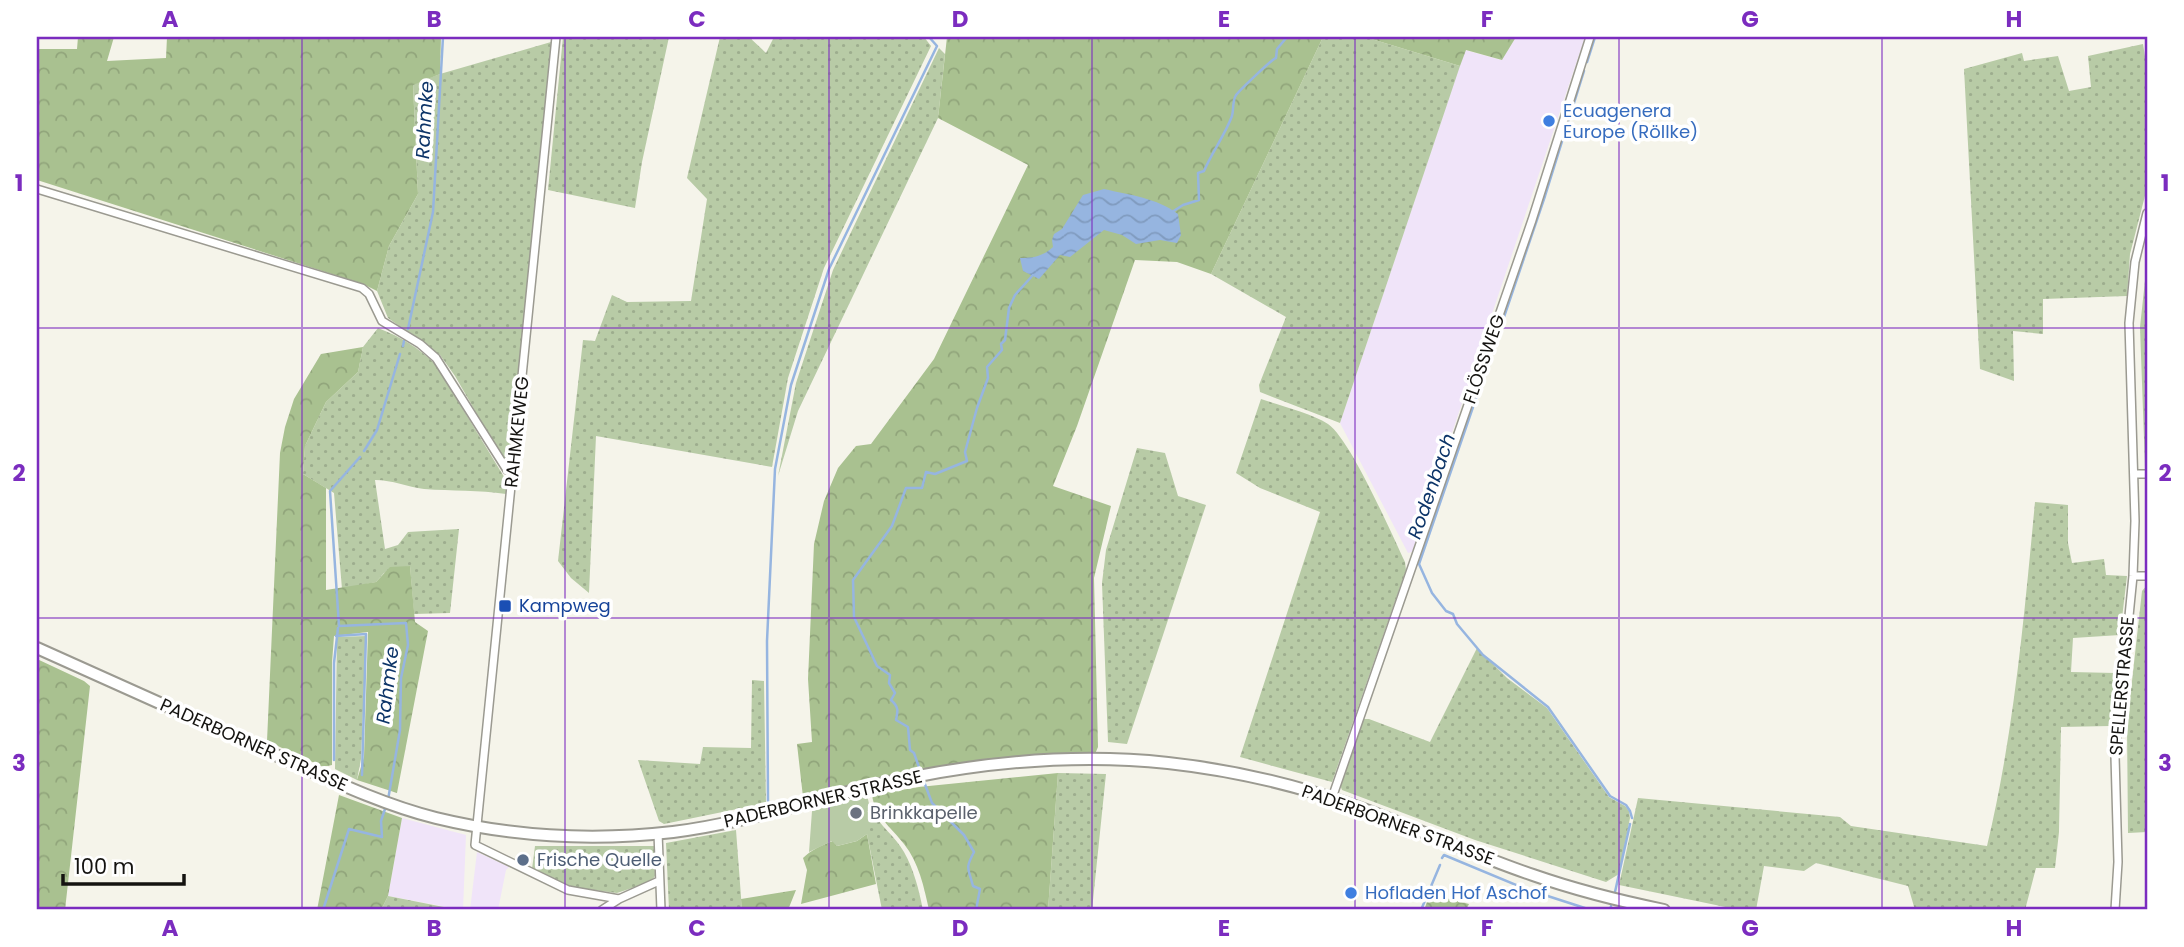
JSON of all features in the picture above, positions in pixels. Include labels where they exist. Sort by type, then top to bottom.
[{"type":"main road","name":"PADERBORNER STRASSE","points":[[37,648],[329,779],[433,817],[477,826],[560,836],[612,837],[658,833],[753,816],[926,774],[1046,761],[1123,760],[1167,763],[1224,771],[1332,798],[1530,874],[1614,899],[1664,910]]},
{"type":"street","name":"RAHMKEWEG","points":[[477,826],[556,37]]},
{"type":"street","name":"FLÖSSWEG","points":[[1332,798],[1532,220],[1590,37]]},
{"type":"street","points":[[37,189],[362,288],[369,295],[382,321],[436,358],[507,470],[513,472]]},
{"type":"street","name":"SPELLERSTRASSE","points":[[2115,910],[2119,862],[2115,756],[2133,576],[2134,474],[2129,323],[2135,262],[2147,213]]},
{"type":"street","points":[[2134,474],[2147,474]]},
{"type":"street","points":[[2133,576],[2147,576]]},
{"type":"street","points":[[477,826],[475,845],[568,890],[619,899]]},
{"type":"street","points":[[658,833],[661,910]]},
{"type":"street","points":[[602,910],[659,881]]},
{"type":"shaded area","points":[[1516,37],[1585,37],[1412,552],[1408,553],[1340,423],[1465,50],[1501,60]]},
{"type":"shaded area","points":[[402,818],[466,835],[463,910],[388,896]]},
{"type":"shaded area","points":[[477,852],[509,867],[506,870],[498,910],[470,910]]},
{"type":"green space","points":[[78,37],[114,37],[107,61],[166,58],[167,37],[441,37],[440,74],[413,85],[418,194],[389,246],[377,291],[363,284],[37,180],[37,49],[77,49]]},
{"type":"green space","points":[[563,37],[669,37],[642,162],[635,208],[548,190]]},
{"type":"green space","points":[[720,37],[749,37],[766,53],[774,37],[924,37],[931,46],[824,268],[788,378],[772,467],[596,436],[589,593],[571,578],[558,561],[583,340],[595,341],[612,295],[627,302],[691,301],[707,199],[687,178]]},
{"type":"green space","points":[[947,37],[1323,37],[1211,274],[1177,262],[1135,260],[1053,486],[1111,506],[1094,578],[1098,747],[1095,754],[1036,755],[940,769],[803,797],[797,744],[812,742],[808,679],[814,544],[824,501],[838,468],[856,446],[871,444],[934,359],[1028,165],[938,118]]},
{"type":"green space","points":[[1323,37],[1365,37],[1460,66],[1340,423],[1260,392],[1259,385],[1286,317],[1211,274]]},
{"type":"green space","points":[[1365,37],[1516,37],[1502,60],[1466,50],[1460,66]]},
{"type":"green space","points":[[551,42],[510,461],[504,461],[440,355],[388,318],[377,291],[389,246],[418,194],[413,84]]},
{"type":"green space","points":[[2143,44],[2147,69],[2147,188],[2130,254],[2127,296],[2043,299],[2043,334],[2013,331],[2014,381],[1980,369],[1964,69],[2022,53],[2024,61],[2058,56],[2069,91],[2091,87],[2088,56]]},
{"type":"green space","points":[[939,48],[945,54],[938,118],[798,411],[778,476],[796,383],[833,270]]},
{"type":"green space","points":[[2147,262],[2147,523],[2140,327]]},
{"type":"green space","points":[[378,328],[409,343],[436,365],[506,480],[506,494],[424,489],[375,480],[385,549],[398,545],[408,532],[459,529],[450,613],[414,614],[410,566],[384,573],[376,582],[342,589],[334,493],[303,474],[305,446],[326,402],[358,372],[363,347]]},
{"type":"green space","points":[[363,347],[358,372],[326,402],[305,446],[303,474],[326,488],[326,590],[376,582],[390,567],[410,566],[415,622],[428,631],[397,793],[357,780],[364,757],[368,632],[334,636],[332,765],[323,767],[267,741],[280,453],[285,427],[294,399],[321,354]]},
{"type":"green space","points":[[1261,399],[1313,416],[1328,424],[1337,433],[1370,488],[1405,562],[1406,570],[1332,782],[1240,757],[1320,512],[1260,488],[1236,473]]},
{"type":"green space","points":[[1137,448],[1165,453],[1178,496],[1206,505],[1127,744],[1108,742],[1102,583],[1106,550]]},
{"type":"green space","points":[[2035,502],[2068,505],[2068,543],[2072,563],[2104,559],[2106,575],[2127,576],[2120,635],[2073,638],[2071,672],[2115,673],[2110,726],[2061,727],[2059,832],[2055,868],[2036,868],[2025,910],[1915,910],[1908,886],[1816,863],[1804,871],[1764,866],[1756,910],[1740,910],[1619,885],[1638,798],[1840,817],[1851,826],[1987,846],[2011,718]]},
{"type":"green space","points":[[2147,585],[2147,832],[2128,833],[2127,726],[2142,591]]},
{"type":"green space","points":[[366,636],[361,759],[357,780],[335,769],[337,637]]},
{"type":"green space","points":[[1477,648],[1507,678],[1547,708],[1609,797],[1629,811],[1619,874],[1606,882],[1475,840],[1342,790],[1340,785],[1362,719],[1369,719],[1430,742]]},
{"type":"green space","points":[[37,659],[90,686],[65,910],[37,910]]},
{"type":"green space","points":[[752,680],[764,681],[766,803],[664,824],[659,821],[638,760],[700,764],[703,747],[751,748]]},
{"type":"green space","points":[[1058,773],[1106,774],[1092,910],[1048,910]]},
{"type":"green space","points":[[1058,773],[1048,910],[929,910],[914,859],[876,810],[872,795],[919,787]]},
{"type":"green space","points":[[339,795],[402,818],[388,896],[381,910],[317,910]]},
{"type":"green space","points":[[867,795],[870,808],[867,812],[867,834],[857,841],[837,846],[832,841],[809,852],[812,811]]},
{"type":"green space","points":[[870,808],[904,852],[916,880],[923,910],[882,910],[867,834],[867,812]]},
{"type":"green space","points":[[736,830],[742,910],[669,910],[666,843]]},
{"type":"green space","points":[[867,834],[876,884],[801,904],[807,870],[803,858],[833,841],[837,846],[857,841]]},
{"type":"green space","points":[[535,846],[654,846],[655,876],[650,882],[617,893],[570,887],[532,869]]},
{"type":"green space","points":[[796,890],[788,910],[742,910],[741,899]]},
{"type":"green space","points":[[1430,894],[1469,904],[1466,910],[1424,910]]},
{"type":"green space","points":[[388,896],[459,910],[381,910]]},
{"type":"water","points":[[1104,189],[1152,201],[1178,214],[1181,235],[1177,243],[1160,240],[1136,244],[1122,235],[1104,230],[1070,257],[1060,255],[1039,279],[1023,271],[1020,258],[1038,256],[1053,247],[1054,234],[1062,229],[1083,195]]},
{"type":"waterway","name":"Rahmke","points":[[408,329],[433,212],[443,37]]},
{"type":"waterway","points":[[768,802],[767,641],[775,469],[791,385],[829,269],[937,46],[929,37]]},
{"type":"waterway","points":[[1172,212],[1199,200],[1198,173],[1204,171],[1226,130],[1236,95],[1276,58],[1277,49],[1287,37]]},
{"type":"waterway","name":"Rodenbach","points":[[1587,62],[1595,37]]},
{"type":"waterway","name":"Rodenbach","points":[[1487,367],[1584,71]]},
{"type":"waterway","points":[[921,773],[914,753],[910,750],[908,727],[896,720],[897,709],[891,700],[895,693],[889,683],[890,675],[877,666],[854,617],[853,580],[892,526],[906,488],[922,488],[926,472],[935,474],[967,461],[965,452],[988,378],[987,367],[1002,350],[1009,308],[1015,295],[1033,275]]},
{"type":"waterway","name":"Rahmke","points":[[403,346],[404,341]]},
{"type":"waterway","name":"Rahmke","points":[[364,451],[377,430],[400,354]]},
{"type":"waterway","name":"Rodenbach","points":[[1483,378],[1419,564],[1432,593],[1446,611],[1453,614],[1457,624],[1483,655],[1548,707],[1610,796],[1626,805],[1632,818]]},
{"type":"waterway","name":"Rahmke","points":[[360,457],[330,491],[339,626],[406,623],[408,645],[401,678],[400,730],[388,800]]},
{"type":"waterway","points":[[334,760],[334,663],[338,628]]},
{"type":"waterway","name":"Rahmke","points":[[336,636],[366,634],[362,775]]},
{"type":"waterway","points":[[923,779],[932,803],[964,835],[974,852],[968,868],[973,886],[980,889],[976,910]]},
{"type":"waterway","name":"Rahmke","points":[[323,910],[349,829],[382,837],[381,821],[386,806]]},
{"type":"waterway","name":"Rodenbach","points":[[1615,892],[1630,824]]},
{"type":"waterway","name":"Rodenbach","points":[[1442,858],[1444,855],[1526,889],[1591,910]]},
{"type":"waterway","name":"Rodenbach","points":[[1421,910],[1440,865]]},
{"type":"waterway","name":"Rodenbach","points":[[1610,910],[1611,906]]},
{"type":"place","name":"Ecuagenera Europe (Röllke)","points":[[1549,121]]},
{"type":"place","name":"Kampweg","points":[[505,606]]},
{"type":"place","name":"Brinkkapelle","points":[[856,813]]},
{"type":"place","name":"Frische Quelle","points":[[523,860]]},
{"type":"place","name":"Hofladen Hof Aschof","points":[[1351,893]]}]
